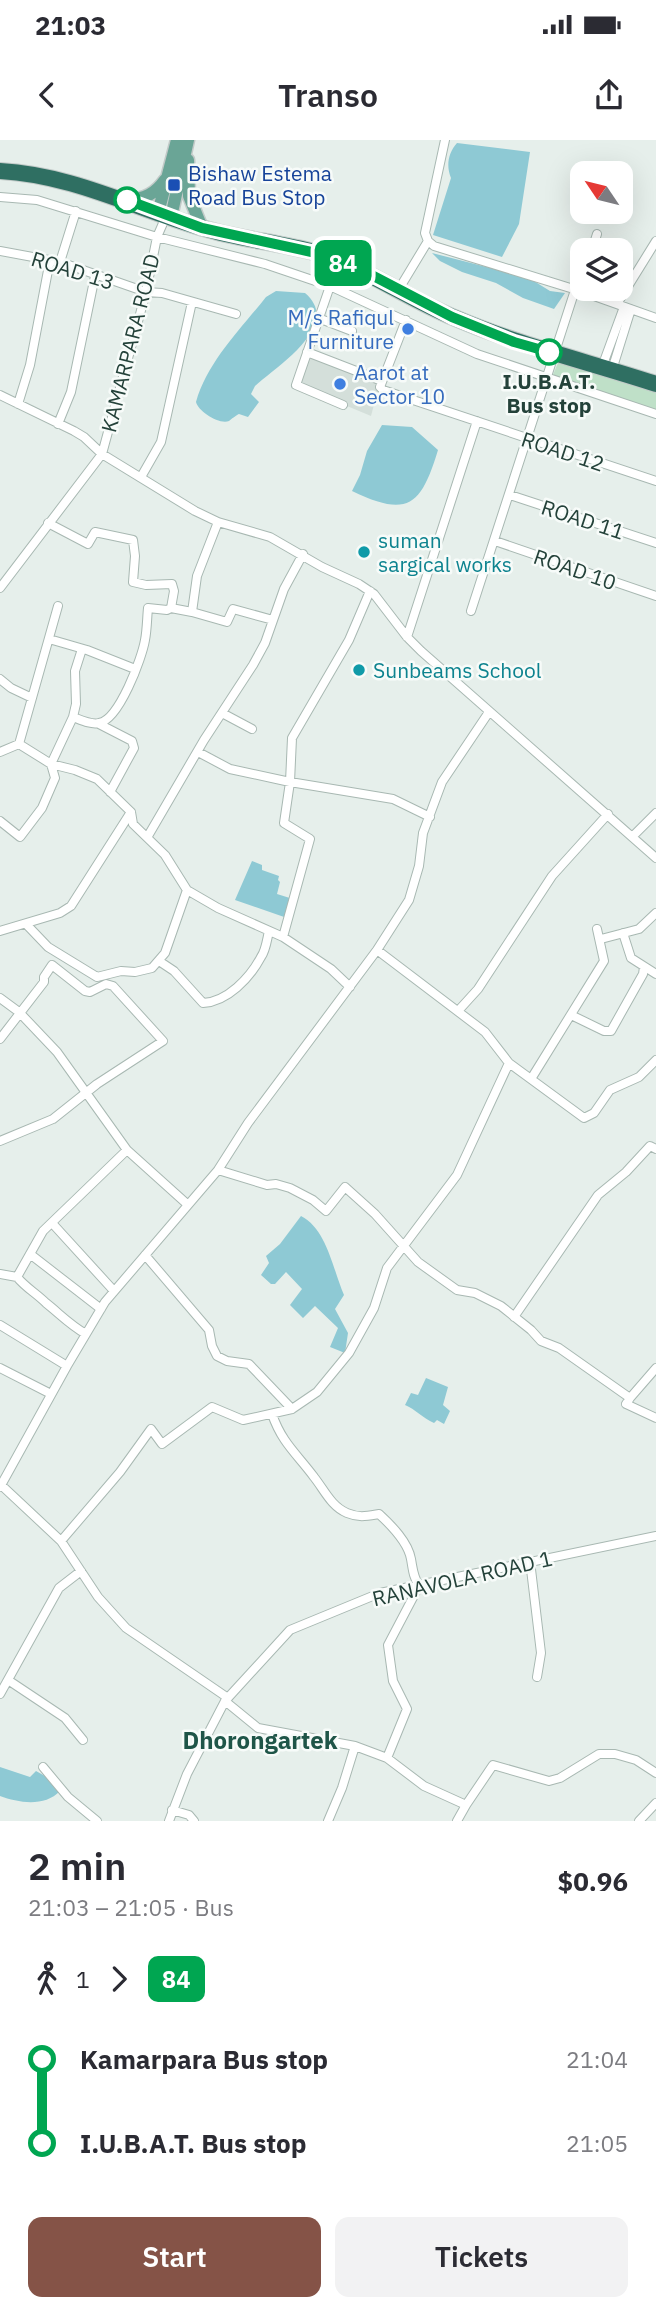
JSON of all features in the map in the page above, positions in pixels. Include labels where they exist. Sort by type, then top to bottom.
[{"type":"highway","points":[[0,171],[59,179],[127,200],[202,228],[316,253],[362,270],[452,317],[514,342],[656,384]]},
{"type":"main road","points":[[166,214],[168,175],[177,140]]},
{"type":"main road","points":[[166,214],[188,140]]},
{"type":"main road","points":[[185,153],[190,165],[189,196],[202,228]]},
{"type":"main road","points":[[127,200],[153,193],[168,175]]},
{"type":"street","points":[[445,140],[425,233],[428,241],[434,246],[570,288]]},
{"type":"street","points":[[0,197],[37,200],[157,237],[265,264],[330,286],[477,354],[656,414]]},
{"type":"street","points":[[60,262],[76,211]]},
{"type":"street","name":"KAMARPARA ROAD","points":[[166,214],[157,237],[146,292],[102,454],[195,512],[218,522],[270,537],[370,591]]},
{"type":"street","points":[[596,238],[597,234]]},
{"type":"street","points":[[607,368],[624,307],[656,240]]},
{"type":"street","points":[[399,289],[428,241]]},
{"type":"street","name":"ROAD 13","points":[[0,251],[60,262],[146,292],[162,293],[236,314]]},
{"type":"street","points":[[18,404],[30,365],[50,260]]},
{"type":"street","points":[[58,424],[71,392],[95,276]]},
{"type":"street","points":[[330,286],[296,386],[343,405]]},
{"type":"street","points":[[471,611],[574,301]]},
{"type":"street","points":[[608,301],[656,318]]},
{"type":"street","points":[[141,477],[160,442],[192,302]]},
{"type":"street","points":[[318,318],[352,331]]},
{"type":"street","points":[[307,352],[382,381],[406,320]]},
{"type":"street","name":"ROAD 12","points":[[382,381],[380,387],[383,390],[656,481]]},
{"type":"street","points":[[0,395],[84,438],[102,454],[0,588]]},
{"type":"street","points":[[407,638],[477,421]]},
{"type":"street","name":"ROAD 11","points":[[510,495],[656,542]]},
{"type":"street","points":[[192,612],[197,576],[218,522]]},
{"type":"street","points":[[48,523],[88,544],[95,531],[134,540],[132,582],[146,585],[172,584],[174,591],[171,608]]},
{"type":"street","name":"ROAD 10","points":[[495,541],[656,596]]},
{"type":"street","points":[[148,836],[253,665],[265,643],[284,589],[303,554]]},
{"type":"street","points":[[283,937],[310,839],[284,823],[290,782],[292,738],[349,640],[370,591],[407,638],[656,858]]},
{"type":"street","points":[[19,744],[58,606]]},
{"type":"street","points":[[99,723],[106,721],[132,681],[145,641],[148,608],[171,608],[227,622],[233,609],[273,620]]},
{"type":"street","points":[[49,639],[135,669]]},
{"type":"street","points":[[0,821],[20,837],[42,808],[55,778],[51,764],[73,717],[76,705],[75,671],[82,649]]},
{"type":"street","points":[[0,679],[11,688],[32,698]]},
{"type":"street","points":[[466,1805],[424,1786],[387,1758],[355,1746],[258,1728],[227,1700],[125,1628],[98,1597],[61,1541],[1,1485],[66,1366],[101,1309],[218,1170],[248,1123],[377,950],[409,900],[419,866],[423,833],[442,782],[489,712]]},
{"type":"street","points":[[222,713],[252,729]]},
{"type":"street","points":[[73,717],[99,723],[132,741],[134,748],[110,792]]},
{"type":"street","points":[[0,752],[19,744]]},
{"type":"street","points":[[19,744],[51,764],[97,779],[131,812],[133,824],[165,855],[187,890],[218,908],[283,937],[331,970],[350,987]]},
{"type":"street","points":[[198,752],[230,769],[393,799],[429,817]]},
{"type":"street","points":[[0,931],[60,913],[71,906],[131,812]]},
{"type":"street","points":[[632,837],[656,813]]},
{"type":"street","points":[[458,1011],[478,989],[552,876],[608,814]]},
{"type":"street","points":[[26,924],[48,947],[97,977],[121,971],[135,972],[152,968],[159,961],[182,910],[187,890]]},
{"type":"street","points":[[601,939],[639,929],[656,913]]},
{"type":"street","points":[[531,1079],[604,961],[597,929]]},
{"type":"street","points":[[159,961],[174,971],[203,1003],[217,1003],[246,979],[263,956],[269,931]]},
{"type":"street","points":[[623,933],[631,958],[656,974]]},
{"type":"street","points":[[377,950],[485,1032],[509,1063],[584,1118],[594,1113],[610,1090],[639,1077],[656,1060]]},
{"type":"street","points":[[0,1039],[54,965],[85,991],[90,992],[106,984],[113,986],[163,1041],[85,1093],[53,1119],[0,1141]]},
{"type":"street","points":[[571,1015],[604,1031],[611,1031],[643,974],[644,967]]},
{"type":"street","points":[[0,998],[19,1012],[57,1052],[127,1150],[187,1204]]},
{"type":"street","points":[[61,1541],[120,1472],[151,1429],[162,1444],[212,1407],[243,1420],[292,1409],[317,1392],[349,1353],[374,1308],[387,1268],[457,1175],[509,1063]]},
{"type":"street","points":[[514,1317],[598,1195],[626,1172],[650,1146],[656,1149]]},
{"type":"street","points":[[17,1277],[43,1231],[127,1150]]},
{"type":"street","points":[[218,1170],[267,1185],[276,1184],[290,1188],[326,1210],[345,1187],[375,1214],[418,1262],[457,1290],[475,1293],[500,1306],[541,1341],[559,1348],[630,1398]]},
{"type":"street","points":[[52,1223],[114,1292]]},
{"type":"street","points":[[30,1254],[101,1309]]},
{"type":"street","points":[[145,1255],[209,1330],[217,1356],[227,1361],[249,1364],[292,1409]]},
{"type":"street","points":[[0,1274],[17,1277],[26,1289],[45,1301],[65,1321],[86,1334]]},
{"type":"street","points":[[0,1325],[66,1366]]},
{"type":"street","points":[[0,1368],[51,1394]]},
{"type":"street","points":[[656,1368],[626,1404],[656,1418]]},
{"type":"street","points":[[272,1414],[286,1446],[315,1478],[331,1502],[345,1512],[360,1517],[379,1514],[396,1530],[411,1558],[412,1574],[419,1586],[388,1645],[393,1681],[407,1709],[387,1758]]},
{"type":"street","name":"RANAVOLA ROAD 1","points":[[169,1821],[187,1774],[227,1700],[290,1630],[380,1593],[656,1536]]},
{"type":"street","points":[[530,1561],[541,1653],[537,1677]]},
{"type":"street","points":[[0,1693],[59,1588],[81,1571]]},
{"type":"street","points":[[8,1680],[65,1718],[83,1740]]},
{"type":"street","points":[[328,1821],[355,1746]]},
{"type":"street","points":[[457,1821],[493,1765],[549,1781],[561,1778],[599,1754],[615,1754],[636,1760],[656,1773]]},
{"type":"street","points":[[43,1767],[68,1797],[97,1821]]},
{"type":"street","points":[[639,1821],[656,1803]]},
{"type":"street","points":[[172,1810],[189,1815],[194,1821]]},
{"type":"shaded area","name":"Aarot at Sector 10","points":[[309,355],[380,382],[371,416],[299,386]]},
{"type":"green space","points":[[560,358],[656,389],[656,411],[552,377]]},
{"type":"water","points":[[457,143],[530,152],[519,224],[502,257],[433,235],[451,178],[450,155]]},
{"type":"water","points":[[432,253],[529,278],[550,291],[565,293],[554,309],[523,298],[496,283],[462,272],[440,261]]},
{"type":"water","points":[[276,291],[305,293],[315,305],[316,318],[312,331],[291,356],[255,386],[251,394],[259,402],[248,417],[239,414],[225,422],[215,419],[196,402],[201,387],[226,347],[266,297]]},
{"type":"water","points":[[382,425],[412,427],[438,450],[425,484],[410,502],[387,504],[352,491],[367,451]]},
{"type":"water","points":[[252,861],[262,865],[262,870],[279,876],[277,894],[293,899],[287,918],[235,900]]},
{"type":"water","points":[[301,1216],[310,1222],[323,1240],[344,1295],[335,1309],[348,1333],[345,1353],[330,1347],[338,1328],[315,1306],[303,1318],[290,1305],[302,1289],[286,1272],[275,1284],[271,1284],[261,1275],[269,1263],[266,1256],[280,1244]]},
{"type":"water","points":[[426,1378],[448,1387],[443,1405],[450,1411],[444,1424],[437,1420],[434,1423],[405,1405],[411,1393],[418,1395]]},
{"type":"water","points":[[0,1767],[30,1777],[36,1771],[52,1780],[60,1791],[47,1800],[32,1802],[0,1796]]},
{"type":"bus line","name":"84","points":[[127,200],[226,235],[316,253],[362,270],[452,317],[514,342],[549,352]]},
{"type":"place","name":"Bishaw Estema Road Bus Stop","points":[[174,185]]},
{"type":"place","name":"M/s Rafiqul Furniture","points":[[408,329]]},
{"type":"place","name":"I.U.B.A.T. Bus stop","points":[[549,352]]},
{"type":"place","name":"Aarot at Sector 10","points":[[340,384]]},
{"type":"place","name":"suman sargical works","points":[[364,552]]},
{"type":"place","name":"Sunbeams School","points":[[359,670]]},
{"type":"district","name":"Dhorongartek","points":[[260,1740]]}]
